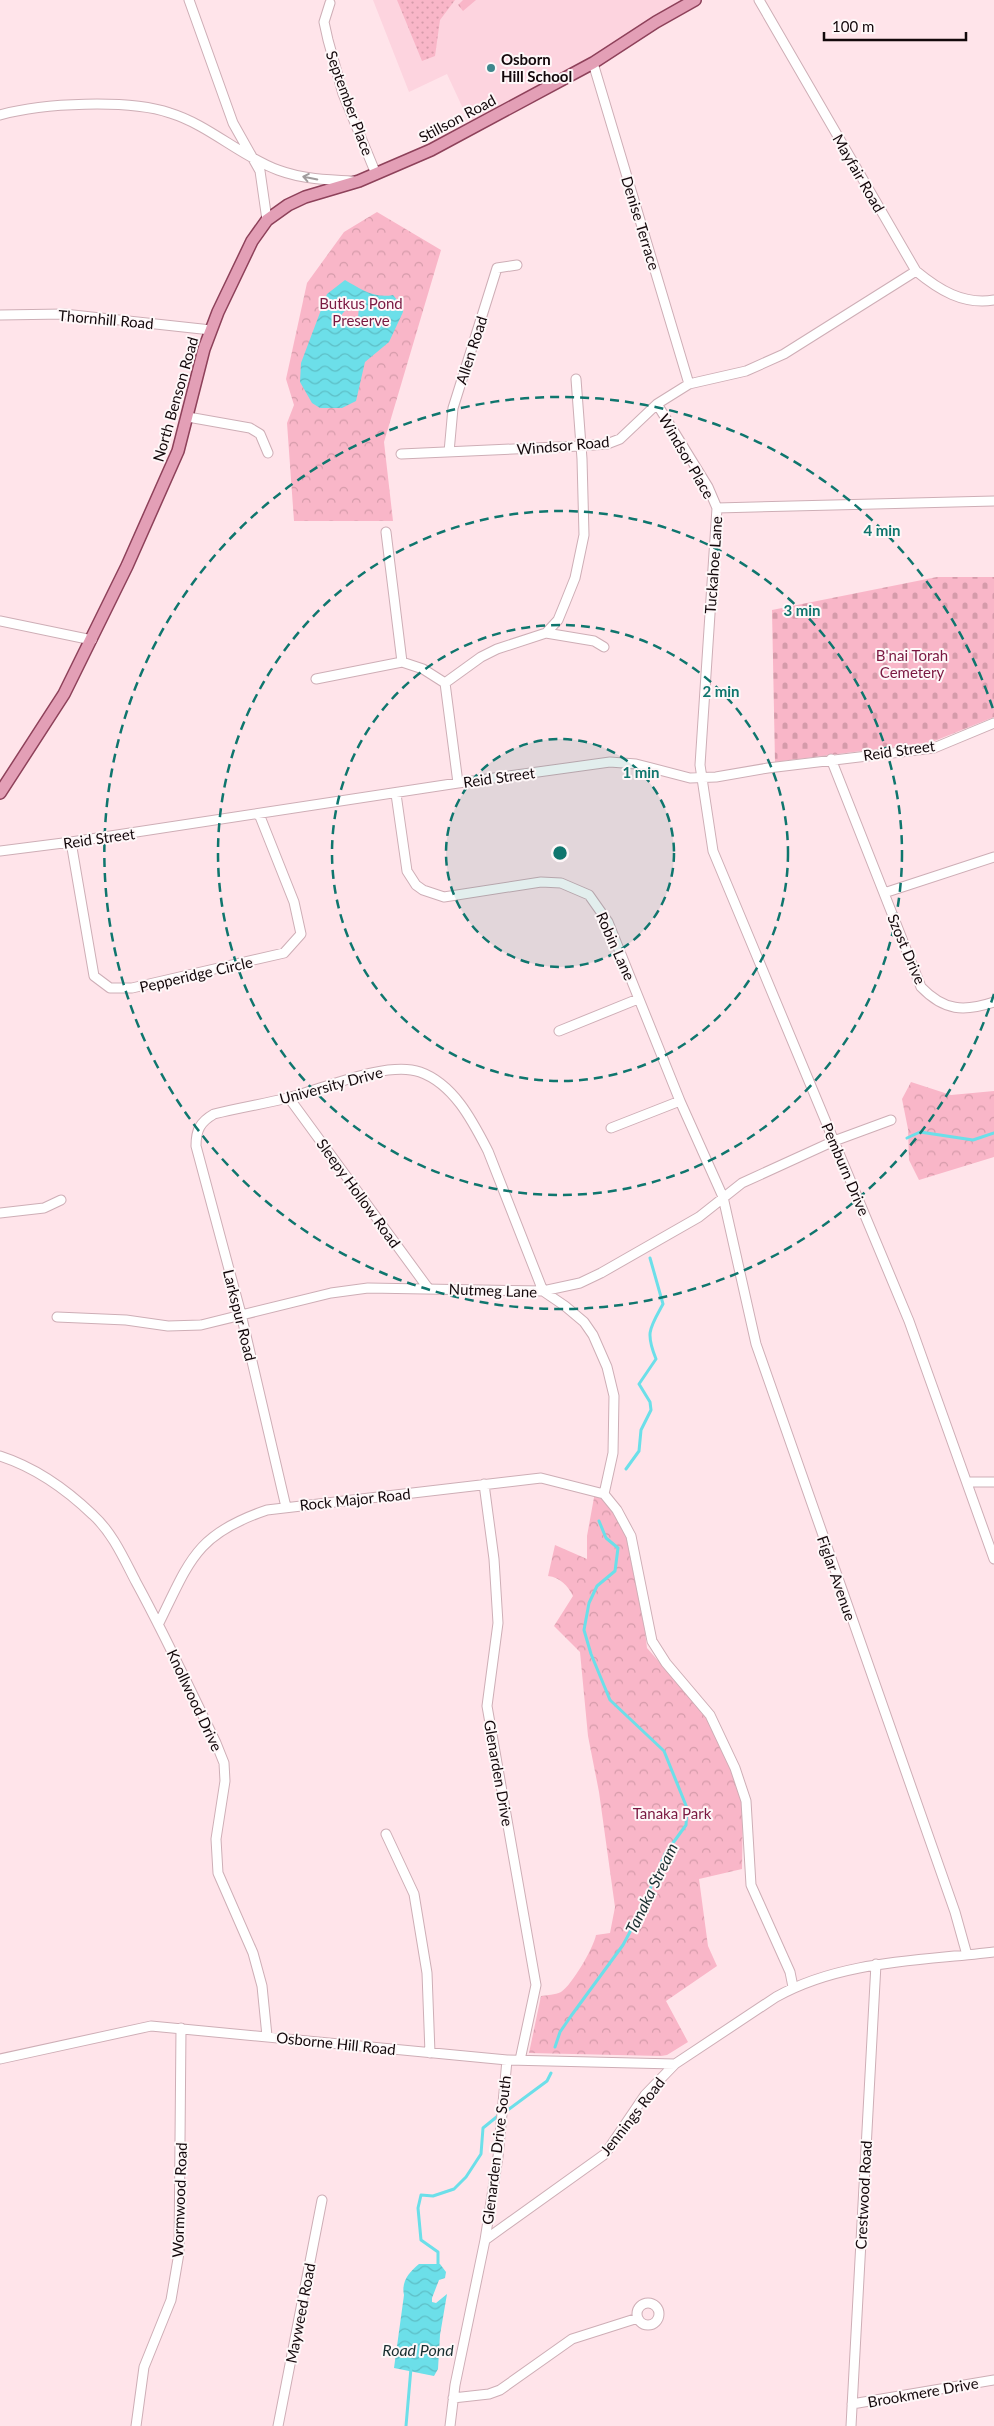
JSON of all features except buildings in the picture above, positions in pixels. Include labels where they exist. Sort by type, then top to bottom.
[{"type":"main road","name":"Stillson Road","points":[[267,220],[288,205],[358,181],[431,150],[593,63],[656,22],[695,0]]},
{"type":"main road","name":"North Benson Road","points":[[0,793],[54,712],[92,640],[168,475],[188,417],[211,330],[225,295],[248,248],[267,220]]},
{"type":"street","points":[[189,0],[233,124],[256,163],[263,181],[267,220]]},
{"type":"street","name":"Mayfair Road","points":[[759,0],[916,271],[937,288],[963,300],[994,300]]},
{"type":"street","name":"September Place","points":[[330,3],[324,17],[328,40],[343,94],[376,174]]},
{"type":"street","name":"Denise Terrace","points":[[593,63],[689,384]]},
{"type":"street","name":"Stillson Road","points":[[0,115],[84,104],[120,105],[170,113],[277,170],[296,176],[322,180],[358,181]]},
{"type":"street","name":"Allen Road","points":[[449,452],[453,408],[497,268],[517,265]]},
{"type":"street","name":"Windsor Road","points":[[401,454],[607,444],[620,439],[657,404],[689,384],[746,371],[784,354],[916,271]]},
{"type":"street","name":"Thornhill Road","points":[[0,315],[64,314],[211,330]]},
{"type":"street","points":[[546,633],[558,620],[575,578],[584,535],[576,379]]},
{"type":"street","name":"Windsor Place","points":[[657,404],[708,487],[717,508]]},
{"type":"street","points":[[188,417],[250,428],[260,434],[268,453]]},
{"type":"street","name":"Tuckahoe Lane","points":[[702,778],[700,765],[717,508],[994,501]]},
{"type":"street","points":[[386,532],[402,662]]},
{"type":"street","points":[[0,621],[92,640]]},
{"type":"street","points":[[445,683],[481,657],[497,649],[546,633],[594,641],[604,647]]},
{"type":"street","points":[[316,679],[402,662],[423,669],[445,683]]},
{"type":"street","points":[[445,683],[458,783]]},
{"type":"street","name":"Reid Street","points":[[0,850],[71,842],[396,794],[458,783],[620,762],[690,778],[702,778],[831,759],[934,748],[994,723]]},
{"type":"street","name":"Szost Drive","points":[[831,759],[921,987],[931,998],[946,1006],[961,1009],[975,1008],[994,1002]]},
{"type":"street","name":"Pemburn Drive","points":[[702,778],[713,851],[718,866],[909,1321],[994,1559]]},
{"type":"street","name":"Robin Lane","points":[[396,794],[407,871],[416,885],[438,897],[550,882],[583,891],[594,900],[608,922],[680,1102],[722,1197]]},
{"type":"street","name":"Pepperidge Circle","points":[[71,842],[94,976],[110,988],[132,988],[284,953],[301,934],[294,902],[260,814]]},
{"type":"street","name":"Szost Drive","points":[[884,893],[994,857]]},
{"type":"street","points":[[559,1031],[638,999]]},
{"type":"street","name":"University Drive","points":[[200,1125],[214,1114],[289,1098],[392,1069],[420,1072],[442,1086],[467,1114],[488,1151],[543,1291]]},
{"type":"street","name":"Sleepy Hollow Road","points":[[289,1098],[428,1288]]},
{"type":"street","points":[[611,1128],[680,1102]]},
{"type":"street","name":"Nutmeg Lane","points":[[57,1317],[126,1320],[185,1327],[201,1325],[331,1293],[368,1288],[543,1291],[580,1282],[601,1273],[699,1217],[742,1183],[834,1141],[891,1120]]},
{"type":"street","name":"Larkspur Road","points":[[200,1125],[196,1146],[241,1314],[286,1507]]},
{"type":"street","name":"Figlar Avenue","points":[[722,1197],[756,1344],[955,1912],[967,1955]]},
{"type":"street","points":[[0,1212],[44,1208],[61,1200]]},
{"type":"street","points":[[543,1291],[584,1322],[594,1335],[607,1367],[614,1396],[613,1454],[604,1494],[617,1510],[631,1536],[652,1641],[666,1663],[710,1715],[735,1768],[746,1801],[751,1885],[790,1972],[793,1987]]},
{"type":"street","name":"Knollwood Drive","points":[[0,1456],[14,1460],[47,1478],[94,1516],[118,1548],[159,1623],[216,1743],[224,1763],[224,1796],[216,1839],[218,1873],[253,1952],[262,1986],[267,2036]]},
{"type":"street","name":"Rock Major Road","points":[[159,1623],[189,1561],[206,1542],[236,1522],[267,1510],[541,1478],[604,1494]]},
{"type":"street","points":[[967,1482],[994,1482]]},
{"type":"street","name":"Glenarden Drive","points":[[484,1484],[494,1559],[498,1623],[487,1706],[536,1985],[520,2060]]},
{"type":"street","points":[[386,1834],[414,1894],[427,1973],[430,2053]]},
{"type":"street","name":"Jennings Road","points":[[485,2240],[605,2154],[645,2095],[675,2064],[793,1987],[828,1974],[876,1964],[994,1952]]},
{"type":"street","name":"Crestwood Road","points":[[851,2426],[876,1964]]},
{"type":"street","name":"Osborne Hill Road","points":[[0,2058],[140,2028],[181,2028],[507,2060],[675,2064]]},
{"type":"street","name":"Wormwood Road","points":[[136,2426],[144,2367],[171,2300],[179,2253],[181,2028]]},
{"type":"street","name":"Glenarden Drive South","points":[[485,2240],[503,2120],[507,2060]]},
{"type":"street","name":"Mayweed Road","points":[[278,2426],[322,2200]]},
{"type":"street","points":[[450,2426],[453,2398],[485,2240]]},
{"type":"street","points":[[453,2398],[488,2394],[500,2390],[572,2339],[638,2318]]},
{"type":"street","name":"Brookmere Drive","points":[[852,2404],[994,2380]]},
{"type":"shaded area","name":"Osborn Hill School","points":[[373,0],[697,0],[472,128],[447,74],[409,92]]},
{"type":"green space","points":[[397,0],[455,0],[440,20],[435,56],[422,61]]},
{"type":"green space","points":[[463,0],[476,0],[463,11],[458,5]]},
{"type":"green space","name":"Butkus Pond Preserve","points":[[377,212],[441,250],[384,442],[393,521],[294,521],[287,423],[294,405],[286,379],[307,283],[344,232]]},
{"type":"green space","name":"B'nai Torah Cemetery","points":[[937,577],[994,577],[994,717],[932,742],[775,762],[772,610]]},
{"type":"green space","points":[[911,1082],[951,1095],[994,1091],[994,1157],[919,1180],[909,1160],[908,1129],[902,1099]]},
{"type":"green space","name":"Tanaka Park","points":[[595,1492],[606,1497],[626,1535],[640,1592],[647,1648],[710,1720],[731,1769],[743,1805],[742,1869],[699,1879],[708,1946],[717,1966],[666,2001],[688,2042],[667,2055],[661,2056],[529,2053],[541,1996],[561,1992],[571,1982],[587,1956],[596,1935],[610,1933],[615,1907],[599,1792],[588,1736],[580,1652],[554,1626],[573,1596],[563,1583],[556,1578],[548,1576],[555,1545],[587,1559],[587,1536]]},
{"type":"water","points":[[345,280],[373,294],[393,295],[403,307],[403,312],[389,342],[365,362],[356,401],[342,408],[320,408],[312,403],[300,382],[301,363],[327,294]],"holes":[[[354,306],[359,306],[358,318],[343,325],[339,321],[343,313]]]},
{"type":"water","name":"Road Pond","points":[[419,2264],[440,2264],[446,2272],[445,2278],[439,2280],[432,2298],[432,2302],[436,2303],[447,2294],[440,2335],[438,2369],[434,2376],[394,2368],[404,2295],[403,2290],[409,2274]]},
{"type":"waterway","points":[[907,1138],[920,1132],[973,1140],[994,1133]]},
{"type":"waterway","name":"Tanaka Stream","points":[[626,1469],[639,1451],[641,1430],[651,1410],[650,1402],[639,1384],[656,1359],[650,1330],[663,1304],[650,1258]]},
{"type":"waterway","name":"Tanaka Stream","points":[[555,2047],[560,2032],[623,1945],[639,1915],[665,1854],[686,1825],[687,1808],[664,1751],[610,1700],[591,1654],[584,1630],[589,1603],[597,1586],[615,1571],[618,1548],[606,1538],[599,1521]]},
{"type":"waterway","name":"Tanaka Stream","points":[[505,2112],[547,2081],[551,2073]]},
{"type":"waterway","name":"Tanaka Stream","points":[[438,2266],[438,2252],[421,2240],[418,2208],[421,2195],[433,2196],[454,2189],[466,2177],[481,2154],[483,2128],[499,2115]]},
{"type":"waterway","name":"Tanaka Stream","points":[[406,2426],[411,2368]]},
{"type":"place","name":"Osborn Hill School","points":[[491,68]]}]
